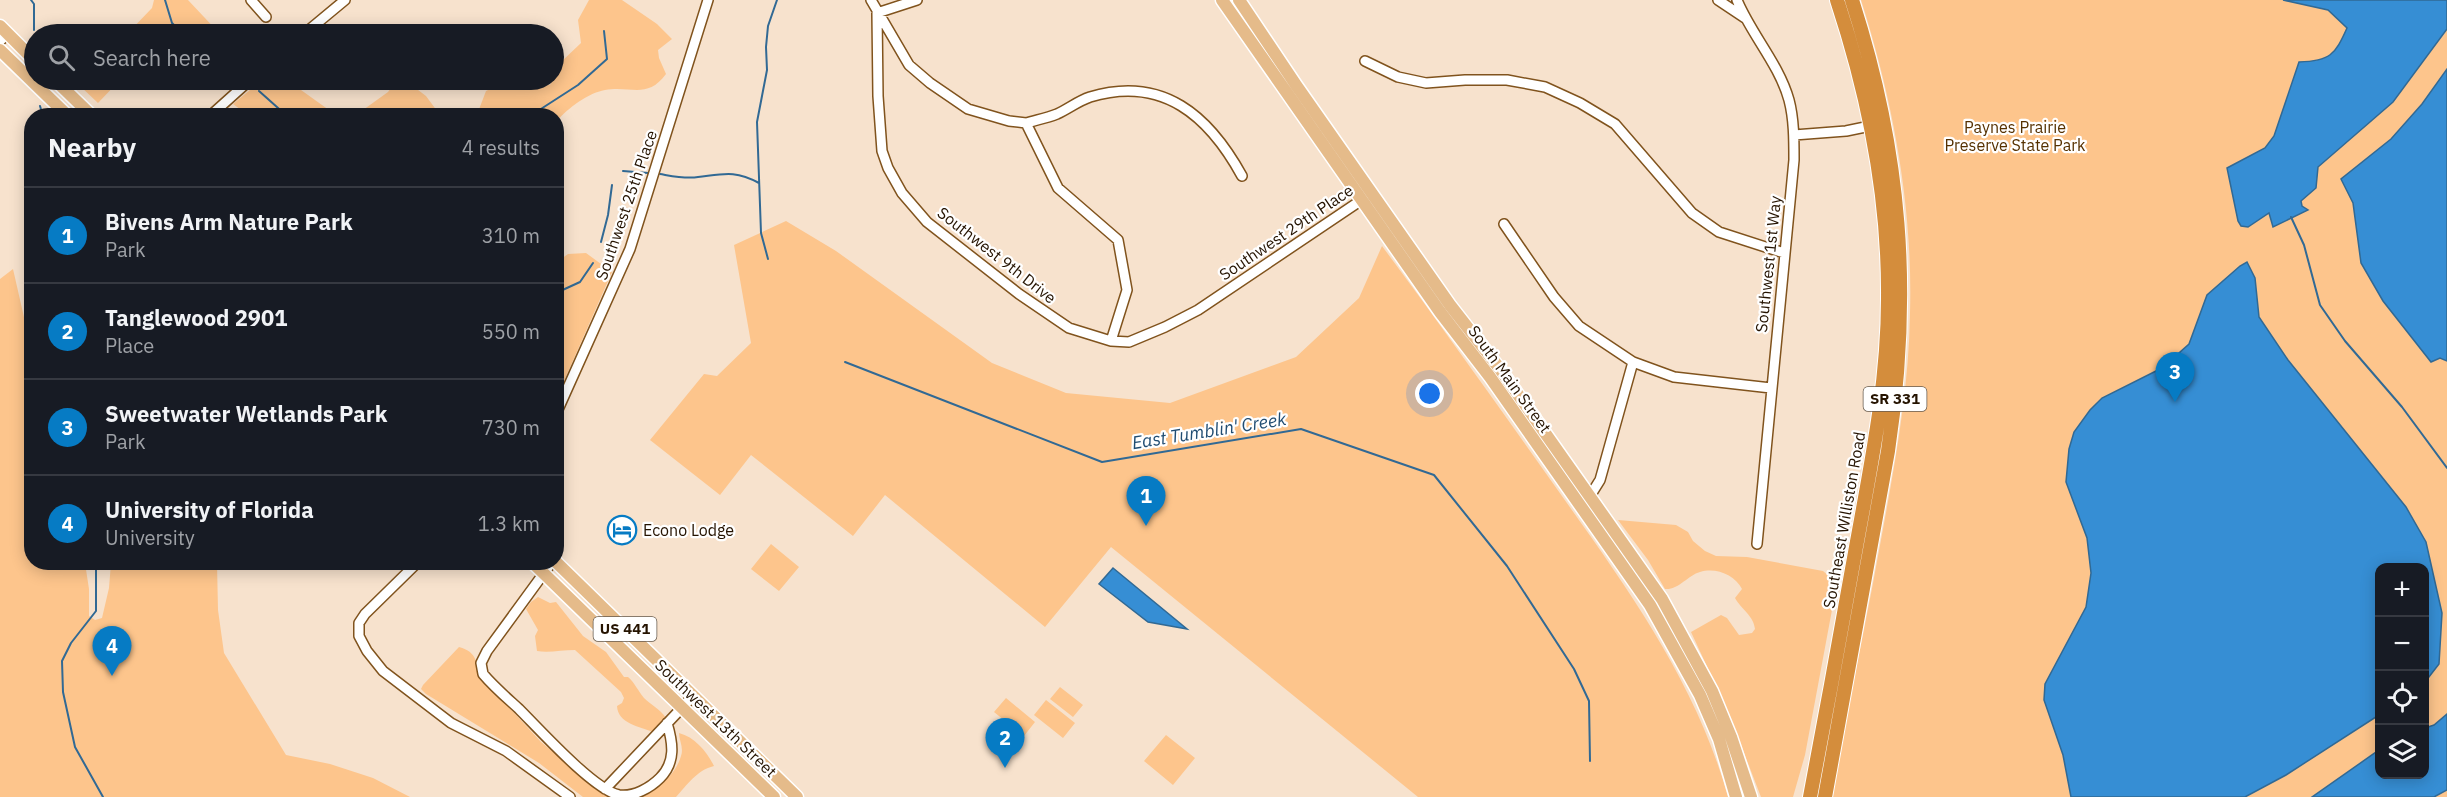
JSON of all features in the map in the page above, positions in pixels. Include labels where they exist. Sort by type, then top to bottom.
[{"type":"highway","name":"Southeast Williston Road","points":[[1825,797],[1894,411],[1901,329],[1899,226],[1878,125],[1857,67],[1837,0]]},
{"type":"highway","name":"Southeast Williston Road","points":[[1810,797],[1880,414],[1888,318],[1885,219],[1871,62],[1852,0]]},
{"type":"highway","points":[[1860,522],[1875,524]]},
{"type":"highway","points":[[1803,797],[1816,767]]},
{"type":"main road","name":"South Main Street","points":[[1222,0],[1440,312],[1585,500]]},
{"type":"main road","name":"South Main Street","points":[[1239,0],[1450,305],[1500,369],[1667,621],[1717,704],[1751,797]]},
{"type":"main road","points":[[2,34],[24,52]]},
{"type":"main road","points":[[0,50],[24,73]]},
{"type":"main road","points":[[41,90],[60,108]]},
{"type":"main road","points":[[65,90],[84,108]]},
{"type":"main road","name":"Southwest 13th Street","points":[[539,570],[774,797]]},
{"type":"main road","name":"Southwest 13th Street","points":[[562,570],[797,797]]},
{"type":"main road","name":"South Main Street","points":[[1667,621],[1719,739],[1736,797]]},
{"type":"main road","points":[[1709,717],[1717,704]]},
{"type":"street","points":[[251,0],[266,17]]},
{"type":"street","points":[[316,24],[344,0]]},
{"type":"street","name":"Southwest 25th Place","points":[[564,396],[630,249],[708,0]]},
{"type":"street","points":[[871,0],[909,64],[930,83],[968,110],[1026,123],[1056,114],[1089,98],[1122,91],[1156,94],[1185,107],[1206,124],[1229,152],[1242,176]]},
{"type":"street","points":[[878,13],[917,0]]},
{"type":"street","points":[[1718,0],[1745,18]]},
{"type":"street","name":"Southwest 1st Way","points":[[1737,0],[1783,84],[1789,100],[1794,135],[1794,160],[1757,544]]},
{"type":"street","name":"Southwest 9th Drive","points":[[878,13],[878,86],[882,151],[888,168],[902,193],[927,222],[1019,294],[1069,328],[1111,340],[1129,342],[1165,327],[1216,297]]},
{"type":"street","points":[[1365,61],[1398,77],[1426,83],[1508,80],[1545,87],[1580,103],[1615,124],[1692,213],[1719,232],[1784,253]]},
{"type":"street","points":[[219,108],[239,90]]},
{"type":"street","points":[[1026,123],[1058,188],[1118,240],[1127,290],[1111,340]]},
{"type":"street","points":[[1794,135],[1846,131],[1878,125]]},
{"type":"street","name":"Southwest 29th Place","points":[[1216,297],[1372,192]]},
{"type":"street","points":[[1503,224],[1554,297],[1579,326],[1633,362],[1674,377],[1771,388]]},
{"type":"street","points":[[1585,500],[1600,480],[1633,362]]},
{"type":"street","points":[[410,570],[365,614],[359,623],[361,639],[374,662],[443,717],[476,737],[506,751],[570,797]]},
{"type":"street","points":[[548,570],[486,651],[481,669],[487,679],[570,759],[605,789],[620,796],[640,792],[654,785],[664,774],[672,758],[673,741],[667,723]]},
{"type":"street","points":[[605,789],[694,695]]},
{"type":"green space","points":[[154,0],[188,0],[211,24],[137,24],[152,8]]},
{"type":"green space","points":[[589,0],[622,0],[657,24],[672,39],[658,50],[666,74],[652,87],[645,89],[614,89],[592,94],[564,114],[564,108],[480,108],[488,90],[564,90],[564,59],[581,43],[578,20]]},
{"type":"green space","name":"Paynes Prairie Preserve State Park","points":[[1861,0],[2447,0],[2447,797],[1830,797],[1893,476],[1909,340],[1908,233],[1899,154],[1883,76]]},
{"type":"green space","points":[[84,90],[110,90],[98,103]]},
{"type":"green space","points":[[250,90],[301,90],[326,108],[238,108],[233,104]]},
{"type":"green space","points":[[389,90],[418,90],[435,108],[366,108]]},
{"type":"green space","points":[[786,221],[836,251],[992,363],[1066,393],[1170,403],[1296,357],[1359,298],[1382,246],[1578,519],[1654,632],[1696,712],[1714,753],[1728,797],[1418,797],[1111,547],[1045,627],[885,495],[853,536],[751,455],[720,495],[650,440],[704,374],[717,376],[751,343],[734,245]]},
{"type":"green space","points":[[586,253],[612,272],[564,381],[564,257],[568,254]]},
{"type":"green space","points":[[13,269],[24,317],[24,570],[86,570],[89,616],[95,620],[102,618],[110,570],[217,570],[218,610],[224,653],[286,755],[330,764],[373,778],[410,797],[0,797],[0,279]]},
{"type":"green space","points":[[1618,520],[1676,525],[1688,532],[1693,541],[1705,551],[1716,556],[1747,557],[1823,571],[1837,583],[1805,755],[1793,797],[1761,797],[1729,714],[1691,632],[1721,615],[1727,618],[1739,635],[1752,633],[1755,629],[1754,624],[1735,598],[1742,589],[1739,584],[1724,573],[1706,571],[1696,574],[1675,587],[1665,589],[1648,560]]},
{"type":"green space","points":[[771,544],[799,567],[779,591],[751,569]]},
{"type":"green space","points":[[538,597],[550,603],[556,602],[583,636],[606,652],[624,677],[628,677],[644,698],[664,715],[666,718],[653,732],[630,724],[621,717],[617,706],[624,698],[621,692],[575,650],[537,651],[535,636],[538,630],[526,609]]},
{"type":"green space","points":[[459,647],[473,655],[482,678],[541,742],[611,797],[583,797],[539,763],[426,694],[421,689],[423,685]]},
{"type":"green space","points":[[1060,687],[1083,705],[1073,717],[1050,699]]},
{"type":"green space","points":[[1006,698],[1035,722],[1024,736],[994,712]]},
{"type":"green space","points":[[1046,700],[1075,723],[1063,738],[1034,715]]},
{"type":"green space","points":[[679,733],[700,746],[714,766],[697,774],[676,797],[641,797],[659,786],[679,763],[682,747]]},
{"type":"green space","points":[[1166,735],[1195,758],[1173,785],[1144,761]]},
{"type":"water","points":[[2283,0],[2447,0],[2447,29],[2393,102],[2318,167],[2316,188],[2301,201],[2302,206],[2308,210],[2273,227],[2269,213],[2248,227],[2241,226],[2227,168],[2265,148],[2274,136],[2299,62],[2318,60],[2330,55],[2339,45],[2347,28],[2328,10]]},
{"type":"water","points":[[2447,69],[2447,361],[2440,358],[2431,362],[2383,301],[2361,263],[2353,203],[2341,179],[2391,139],[2422,104]]},
{"type":"water","points":[[2247,262],[2255,278],[2259,317],[2288,360],[2406,507],[2426,542],[2442,613],[2439,664],[2429,677],[2429,563],[2375,563],[2375,718],[2286,775],[2245,797],[2071,797],[2063,755],[2044,700],[2045,684],[2086,607],[2091,573],[2087,538],[2066,482],[2069,449],[2074,432],[2102,398],[2162,368],[2189,344],[2207,295]]},
{"type":"water","points":[[1113,568],[1187,629],[1148,622],[1099,584]]},
{"type":"water","points":[[2447,714],[2447,790],[2434,797],[2312,797],[2375,753],[2375,779],[2429,779],[2429,727]]},
{"type":"waterway","points":[[31,0],[34,4],[34,24]]},
{"type":"waterway","points":[[165,0],[173,24]]},
{"type":"waterway","points":[[768,259],[761,233],[757,122],[767,70],[768,26],[777,0]]},
{"type":"waterway","points":[[542,108],[578,85],[607,59],[604,31]]},
{"type":"waterway","points":[[259,91],[278,108]]},
{"type":"waterway","points":[[623,171],[648,173]]},
{"type":"waterway","points":[[660,174],[688,178],[722,174],[736,175],[759,183]]},
{"type":"waterway","points":[[601,242],[612,185]]},
{"type":"waterway","points":[[2291,217],[2304,245],[2320,305],[2345,341],[2402,407],[2447,468]]},
{"type":"waterway","points":[[564,289],[580,282],[593,263]]},
{"type":"waterway","name":"East Tumblin' Creek","points":[[845,362],[1102,462],[1301,429],[1434,475],[1507,566],[1574,669],[1589,701],[1590,761]]},
{"type":"waterway","points":[[96,570],[96,611],[71,643],[62,661],[63,692],[75,747],[103,797]]},
{"type":"place","name":"Sweetwater Wetlands Park","points":[[2175,402]]},
{"type":"place","name":"Bivens Arm Nature Park","points":[[1146,526]]},
{"type":"place","name":"Econo Lodge","points":[[622,530]]},
{"type":"place","name":"University of Florida","points":[[112,676]]},
{"type":"place","name":"Tanglewood 2901","points":[[1005,768]]}]
